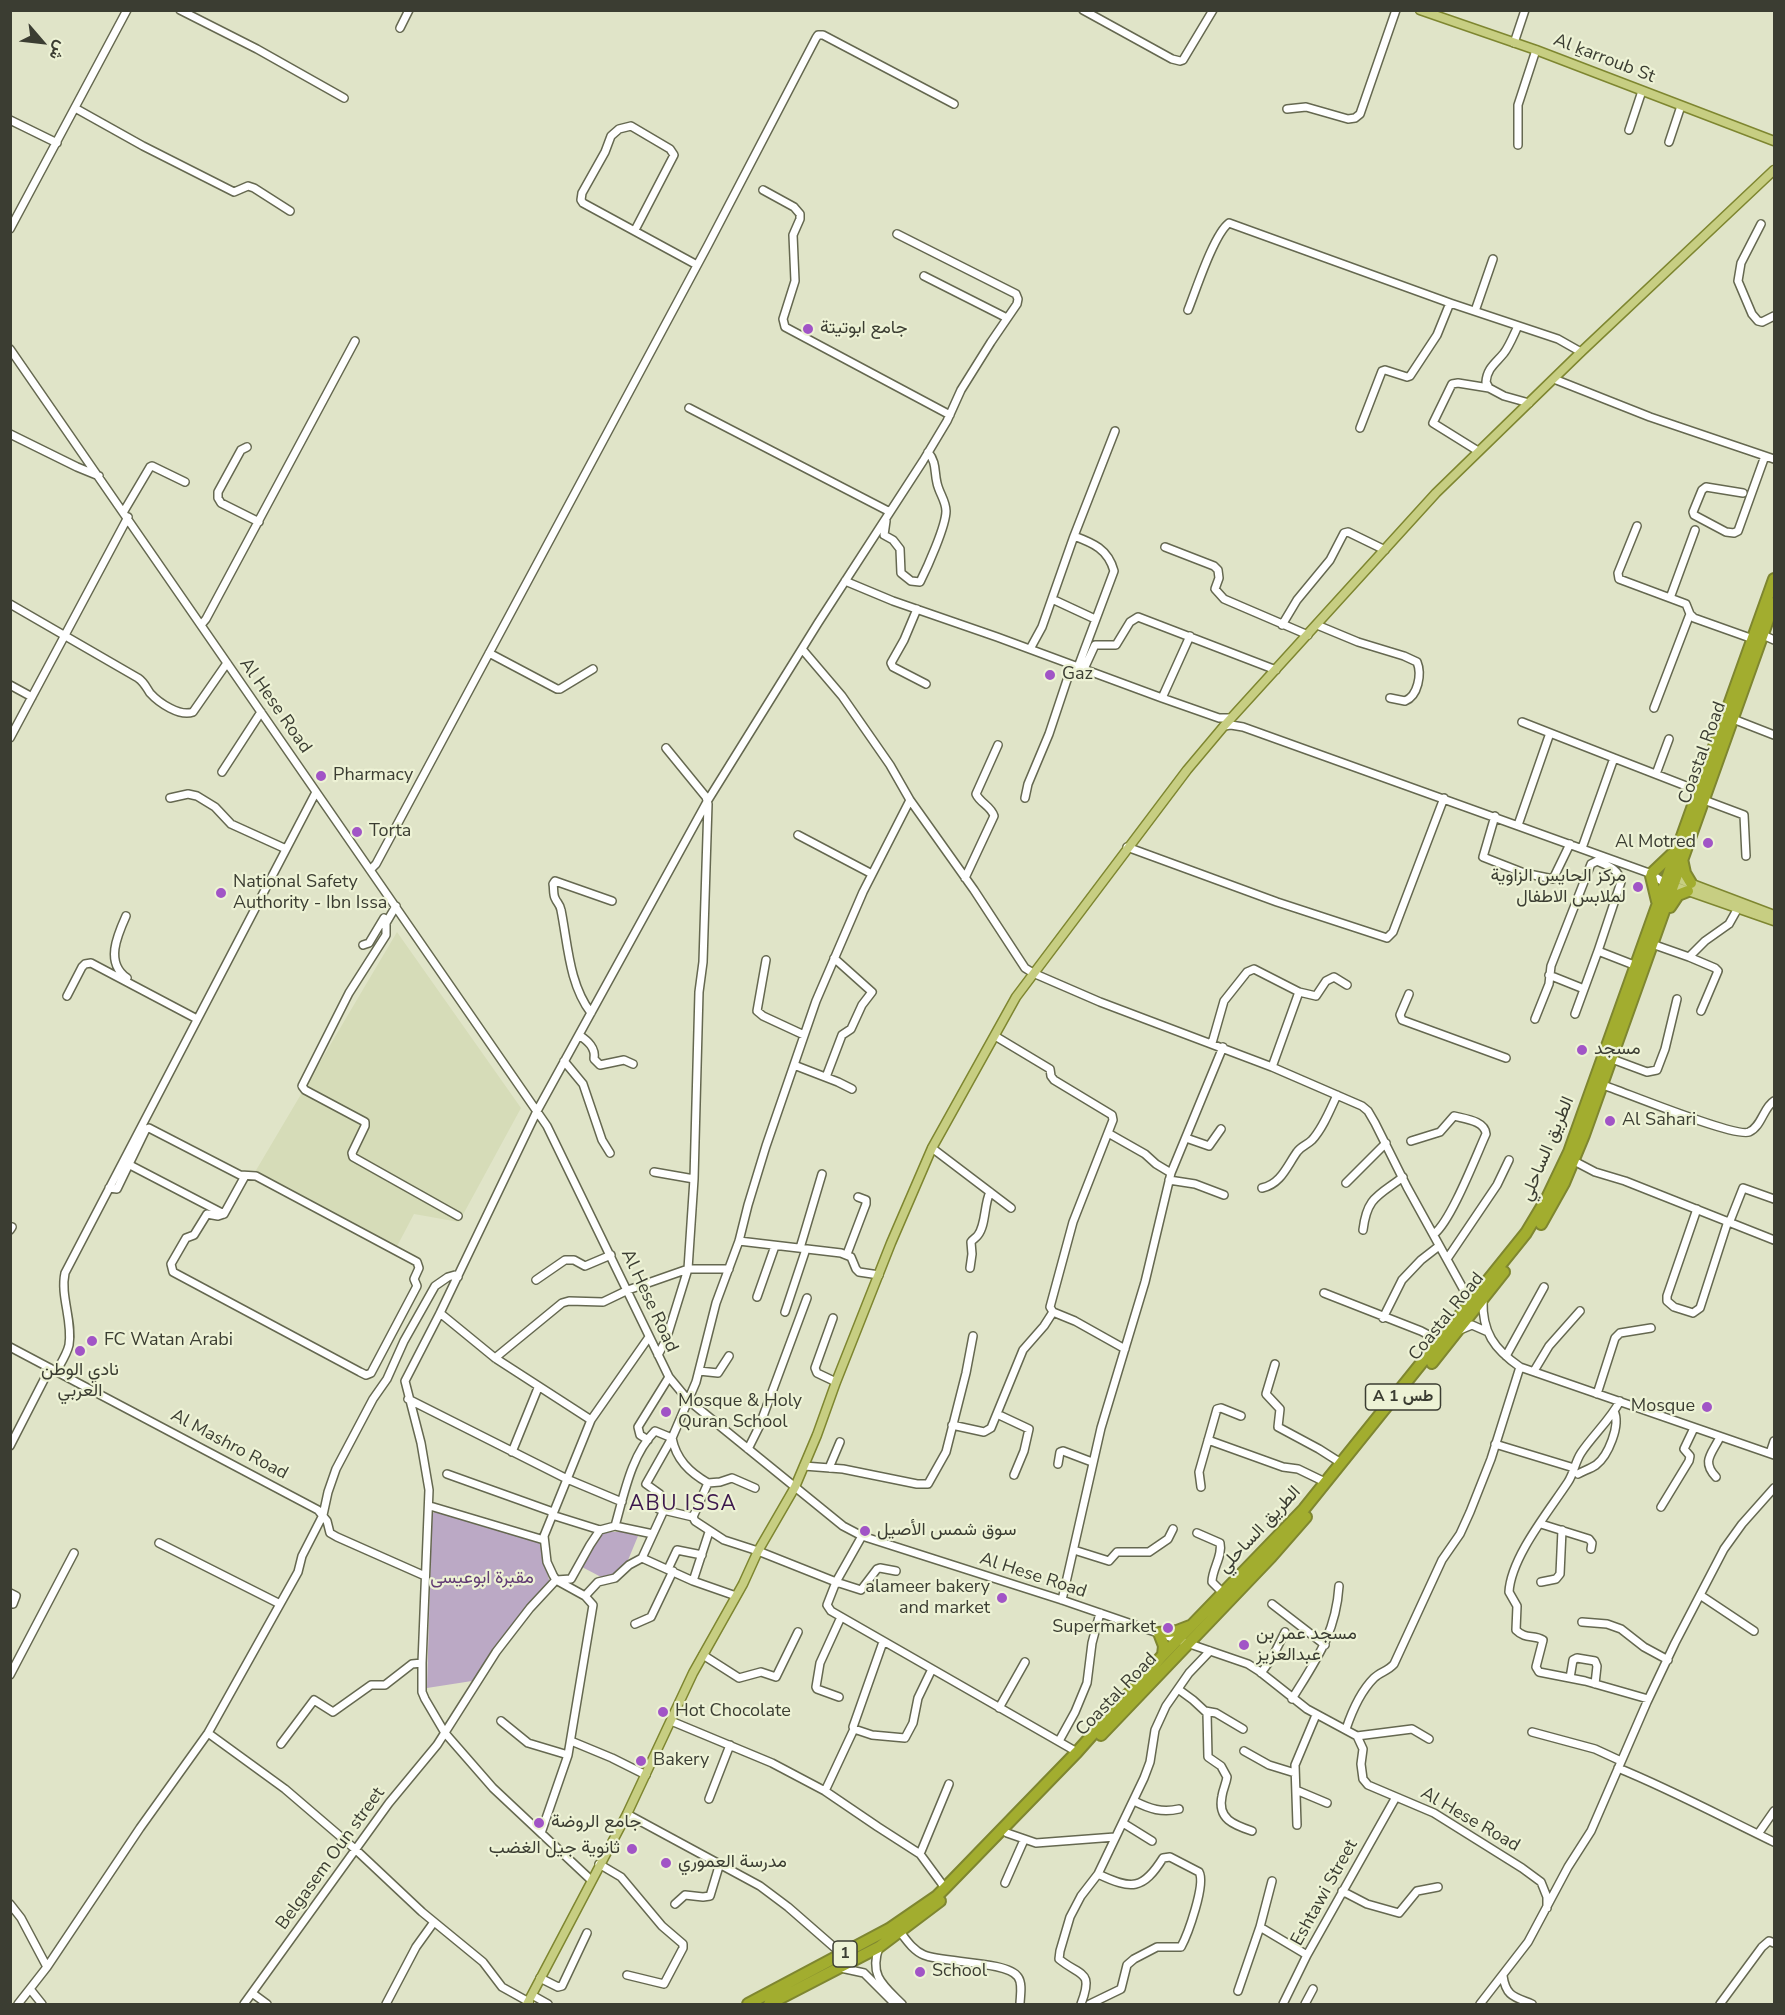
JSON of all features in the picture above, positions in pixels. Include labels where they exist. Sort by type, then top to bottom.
[{"type":"highway","name":"A 1 طس","points":[[1701,796],[1758,637],[1774,579]]},
{"type":"highway","name":"Coastal Road","points":[[769,2004],[782,2002],[879,1947],[901,1933],[942,1899],[1007,1833],[1184,1642],[1296,1528],[1483,1300],[1542,1222],[1574,1161],[1603,1085],[1662,916],[1679,854],[1733,719],[1758,637],[1774,603]]},
{"type":"highway","points":[[1657,903],[1650,874],[1679,854],[1689,887],[1678,895],[1662,916]]},
{"type":"highway","name":"الطريق الساحلي","points":[[941,1892],[1077,1752],[1163,1655],[1184,1642],[1193,1624],[1304,1509],[1530,1227],[1558,1175],[1657,903],[1670,881]]},
{"type":"highway","points":[[1163,1655],[1163,1641],[1159,1633],[1177,1631],[1193,1624]]},
{"type":"highway","name":"1","points":[[748,2004],[889,1929],[941,1892]]},
{"type":"main road","name":"Al ḵarroub St","points":[[1420,10],[1536,50],[1774,141]]},
{"type":"main road","points":[[530,2000],[627,1814],[703,1655],[795,1487],[932,1148],[1010,1007],[1033,973],[1173,787],[1224,726],[1446,483],[1774,170]]},
{"type":"main road","points":[[1670,881],[1774,915]]},
{"type":"main road","points":[[1689,887],[1774,921]]},
{"type":"street","points":[[10,229],[127,10]]},
{"type":"street","points":[[180,10],[257,49],[344,98]]},
{"type":"street","points":[[400,28],[409,10]]},
{"type":"street","points":[[1083,10],[1172,59],[1180,61],[1183,60],[1213,10]]},
{"type":"street","points":[[1287,109],[1306,107],[1348,119],[1360,114],[1396,10]]},
{"type":"street","points":[[1514,43],[1525,10]]},
{"type":"street","points":[[371,869],[376,864],[818,36],[823,35],[954,104]]},
{"type":"street","points":[[1518,145],[1518,105],[1536,50]]},
{"type":"street","points":[[1629,129],[1642,91]]},
{"type":"street","points":[[1669,142],[1681,106]]},
{"type":"street","points":[[75,108],[143,146],[234,192],[248,186],[254,188],[290,211]]},
{"type":"street","points":[[10,120],[57,143]]},
{"type":"street","points":[[634,230],[674,155],[648,136],[631,126],[625,126],[614,131],[611,136],[605,152],[582,193],[581,200],[634,230],[697,265]]},
{"type":"street","points":[[763,190],[794,207],[800,214],[793,235],[795,281],[783,319],[785,327],[950,415]]},
{"type":"street","points":[[1188,310],[1207,261],[1222,230],[1229,223],[1450,303],[1558,339],[1581,352]]},
{"type":"street","points":[[1761,224],[1741,263],[1738,281],[1752,314],[1758,321],[1762,322],[1774,316]]},
{"type":"street","points":[[591,1880],[493,1788],[445,1733],[425,1699],[422,1663],[429,1490],[421,1443],[405,1381],[458,1277],[537,1111],[708,800],[928,452],[950,415],[961,390],[1017,304],[1016,294],[897,234]]},
{"type":"street","points":[[1475,311],[1493,259]]},
{"type":"street","points":[[924,276],[1007,318]]},
{"type":"street","points":[[1360,428],[1382,371],[1408,377],[1437,335],[1450,303]]},
{"type":"street","points":[[1489,388],[1486,382],[1487,374],[1493,363],[1504,353],[1518,326]]},
{"type":"street","points":[[201,625],[259,522],[355,341]]},
{"type":"street","name":"Al Hese Road","points":[[10,349],[537,1111],[549,1130],[669,1377],[688,1400],[843,1526],[862,1536],[1062,1600],[1248,1664],[1316,1715],[1357,1736],[1363,1749],[1363,1779],[1373,1788],[1434,1813],[1515,1863],[1541,1882]]},
{"type":"street","points":[[1554,379],[1650,417],[1774,459]]},
{"type":"street","points":[[1478,451],[1433,423],[1452,384],[1489,388],[1504,396],[1529,404]]},
{"type":"street","points":[[689,408],[888,514]]},
{"type":"street","points":[[1030,649],[1042,627],[1115,430]]},
{"type":"street","points":[[10,434],[99,476]]},
{"type":"street","points":[[247,447],[241,450],[218,492],[218,498],[221,502],[259,522]]},
{"type":"street","points":[[888,514],[884,535],[893,540],[900,549],[901,573],[911,581],[920,582],[946,512],[938,486],[934,461],[928,452]]},
{"type":"street","points":[[1743,493],[1706,487],[1702,490],[1694,515],[1726,532],[1738,531],[1765,456]]},
{"type":"street","points":[[10,738],[150,467],[185,482]]},
{"type":"street","points":[[1637,526],[1618,573],[1619,579],[1686,604],[1694,618],[1758,637],[1774,639]]},
{"type":"street","points":[[1670,598],[1695,530]]},
{"type":"street","points":[[1282,624],[1297,600],[1330,560],[1344,533],[1348,532],[1385,550]]},
{"type":"street","points":[[1025,798],[1028,784],[1078,667],[1113,575],[1113,568],[1101,548],[1074,536]]},
{"type":"street","points":[[1165,547],[1214,566],[1218,570],[1219,578],[1215,589],[1224,599],[1308,635]]},
{"type":"street","points":[[845,581],[861,589],[1162,698],[1219,718],[1231,718]]},
{"type":"street","points":[[1052,599],[1095,619]]},
{"type":"street","points":[[10,604],[138,678],[146,684],[153,696],[185,714],[193,712],[227,663]]},
{"type":"street","points":[[917,609],[891,663],[893,667],[926,684]]},
{"type":"street","points":[[1654,708],[1690,614]]},
{"type":"street","points":[[1078,667],[1093,646],[1098,643],[1116,645],[1130,622],[1135,618],[1143,618],[1276,670]]},
{"type":"street","points":[[1317,625],[1417,662],[1420,675],[1413,695],[1405,701],[1390,698]]},
{"type":"street","points":[[1162,698],[1190,636]]},
{"type":"street","points":[[802,649],[842,696],[1025,968],[1100,1002],[1272,1067],[1353,1102],[1368,1112],[1471,1303]]},
{"type":"street","points":[[489,653],[557,689],[593,669]]},
{"type":"street","points":[[10,685],[32,696]]},
{"type":"street","points":[[1241,707],[1239,717],[1243,727]]},
{"type":"street","points":[[222,772],[261,712]]},
{"type":"street","points":[[1733,719],[1774,735]]},
{"type":"street","points":[[1522,722],[1656,774],[1744,815],[1746,856]]},
{"type":"street","points":[[1224,726],[1243,727],[1670,881]]},
{"type":"street","points":[[1518,825],[1550,733]]},
{"type":"street","points":[[1656,774],[1669,739]]},
{"type":"street","points":[[965,878],[994,816],[991,809],[976,794],[998,745]]},
{"type":"street","points":[[658,1355],[666,1340],[688,1269],[694,1179],[699,992],[703,962],[708,800],[666,748]]},
{"type":"street","points":[[1582,848],[1614,758]]},
{"type":"street","points":[[10,1446],[69,1343],[63,1283],[65,1272],[316,792]]},
{"type":"street","points":[[170,798],[188,794],[197,796],[215,807],[229,823],[286,849]]},
{"type":"street","points":[[1127,847],[1277,902],[1387,938],[1394,932],[1444,798]]},
{"type":"street","points":[[896,1571],[877,1569],[861,1590],[836,1582],[724,1540],[709,1532],[693,1517],[658,1507],[660,1494],[646,1484],[672,1438],[699,1371],[716,1303],[739,1241],[766,1146],[804,1035],[834,958],[872,874],[910,800]]},
{"type":"street","points":[[1495,816],[1482,856],[1519,872],[1552,879],[1570,844]]},
{"type":"street","points":[[798,835],[872,874]]},
{"type":"street","points":[[1535,1018],[1591,864],[1597,861],[1620,874],[1621,882],[1575,1014]]},
{"type":"street","points":[[591,1013],[581,999],[578,990],[566,945],[561,907],[554,897],[553,884],[555,881],[612,901]]},
{"type":"street","points":[[363,945],[369,943],[395,904]]},
{"type":"street","points":[[395,904],[386,923],[386,935],[349,993],[302,1086],[305,1090],[365,1122],[352,1153],[353,1157],[459,1215]]},
{"type":"street","points":[[1689,957],[1705,941],[1729,924],[1738,908]]},
{"type":"street","points":[[126,916],[114,945],[118,970],[125,977],[197,1017]]},
{"type":"street","points":[[1652,944],[1689,957],[1718,971],[1701,1011]]},
{"type":"street","points":[[1598,951],[1634,965]]},
{"type":"street","points":[[826,1077],[842,1035],[851,1029],[862,1005],[872,992],[834,958]]},
{"type":"street","points":[[766,960],[757,1011],[762,1016],[804,1035]]},
{"type":"street","points":[[67,996],[84,965],[91,963],[197,1017]]},
{"type":"street","points":[[1212,1043],[1224,1002],[1251,969],[1299,993],[1316,996],[1329,978],[1334,977],[1347,985]]},
{"type":"street","points":[[1549,975],[1584,989]]},
{"type":"street","points":[[1272,1067],[1299,993]]},
{"type":"street","points":[[1409,994],[1400,1017],[1402,1020],[1506,1058]]},
{"type":"street","points":[[1612,1059],[1647,1072],[1657,1070],[1661,1065],[1677,999]]},
{"type":"street","points":[[579,1035],[588,1041],[595,1055],[594,1059],[600,1065],[624,1060],[633,1064]]},
{"type":"street","points":[[995,1036],[1050,1069],[1054,1080],[1111,1113],[1113,1120],[1073,1222],[1050,1307],[1053,1312],[1075,1321],[1125,1349]]},
{"type":"street","points":[[1062,1600],[1092,1462],[1156,1236],[1170,1176],[1223,1047]]},
{"type":"street","points":[[564,1061],[583,1084],[602,1140],[610,1153]]},
{"type":"street","points":[[794,1065],[852,1089]]},
{"type":"street","points":[[1603,1085],[1713,1126],[1741,1133],[1749,1132],[1759,1124],[1768,1106],[1774,1101]]},
{"type":"street","points":[[1262,1188],[1278,1180],[1299,1149],[1313,1139],[1337,1095]]},
{"type":"street","points":[[1411,1141],[1440,1132],[1454,1116],[1482,1125],[1486,1129],[1486,1134],[1465,1182],[1434,1234]]},
{"type":"street","points":[[109,1188],[117,1189],[148,1128],[245,1176],[256,1176],[418,1263],[419,1268],[414,1277],[417,1286],[372,1372],[368,1375],[173,1272],[171,1264],[185,1239],[194,1235],[204,1217],[209,1214],[219,1216],[224,1214],[245,1176]]},
{"type":"street","points":[[1186,1138],[1209,1146],[1221,1129]]},
{"type":"street","points":[[1108,1133],[1145,1154],[1170,1176],[1224,1195]]},
{"type":"street","points":[[1347,1183],[1386,1143]]},
{"type":"street","points":[[932,1148],[1011,1208]]},
{"type":"street","points":[[1447,1259],[1497,1185],[1509,1160]]},
{"type":"street","points":[[1574,1161],[1595,1172],[1774,1239]]},
{"type":"street","points":[[128,1164],[224,1214]]},
{"type":"street","points":[[654,1172],[694,1179]]},
{"type":"street","points":[[784,1312],[822,1174]]},
{"type":"street","points":[[1363,1230],[1365,1212],[1372,1200],[1403,1177]]},
{"type":"street","points":[[1697,1209],[1667,1296],[1667,1301],[1674,1307],[1694,1313],[1700,1308],[1729,1221],[1743,1188],[1774,1199]]},
{"type":"street","points":[[970,1268],[972,1254],[970,1245],[978,1234],[990,1192]]},
{"type":"street","points":[[846,1254],[866,1204],[866,1200],[858,1197]]},
{"type":"street","points":[[739,1241],[846,1254],[851,1257],[859,1272],[879,1275]]},
{"type":"street","points":[[757,1298],[775,1246]]},
{"type":"street","points":[[1383,1318],[1402,1280],[1421,1260],[1439,1246]]},
{"type":"street","points":[[536,1280],[565,1260],[574,1260],[585,1266],[611,1255]]},
{"type":"street","points":[[495,1358],[562,1303],[569,1301],[603,1302],[628,1290],[688,1269],[729,1269]]},
{"type":"street","points":[[18,2004],[47,1967],[140,1828],[208,1733],[298,1572],[302,1556],[323,1515],[336,1469],[373,1399],[387,1379],[404,1341],[435,1286],[448,1276],[458,1277]]},
{"type":"street","points":[[1506,1356],[1544,1287]]},
{"type":"street","points":[[1324,1293],[1440,1341]]},
{"type":"street","points":[[748,1449],[759,1427],[807,1298]]},
{"type":"street","points":[[1483,1300],[1483,1315],[1488,1332],[1499,1350],[1520,1367],[1772,1454],[1774,1441]]},
{"type":"street","points":[[1534,1371],[1549,1346],[1580,1311]]},
{"type":"street","points":[[952,1425],[984,1432],[991,1428],[1023,1350],[1053,1312]]},
{"type":"street","points":[[440,1313],[495,1358],[538,1388],[591,1420]]},
{"type":"street","points":[[833,1318],[815,1368],[817,1372],[836,1382]]},
{"type":"street","points":[[1458,1330],[1472,1325],[1488,1332]]},
{"type":"street","points":[[1597,1394],[1615,1338],[1620,1333],[1651,1328]]},
{"type":"street","points":[[804,1466],[843,1469],[925,1485],[937,1470],[946,1452],[973,1336]]},
{"type":"street","points":[[541,1833],[568,1755],[593,1611],[593,1605],[585,1596],[556,1580],[547,1562],[544,1540],[552,1514],[591,1420],[649,1337]]},
{"type":"street","name":"Al Mashro Road","points":[[10,1347],[318,1510],[327,1521],[330,1533],[337,1537],[424,1576]]},
{"type":"street","points":[[699,1371],[718,1374],[729,1356]]},
{"type":"street","points":[[1275,1364],[1266,1394],[1280,1408],[1278,1427],[1341,1463]]},
{"type":"street","points":[[1346,1729],[1358,1700],[1372,1679],[1390,1669],[1395,1661],[1442,1560],[1465,1525],[1483,1480],[1520,1367]]},
{"type":"street","points":[[648,1440],[640,1435],[638,1427],[669,1377]]},
{"type":"street","points":[[512,1452],[538,1388]]},
{"type":"street","points":[[408,1399],[567,1479],[622,1502]]},
{"type":"street","points":[[1620,1401],[1575,1462],[1576,1471],[1541,1524],[1513,1573],[1509,1592],[1517,1606],[1516,1630],[1528,1638],[1543,1640],[1536,1670],[1648,1699]]},
{"type":"street","points":[[1201,1487],[1199,1472],[1217,1409],[1221,1408],[1241,1416]]},
{"type":"street","points":[[1495,1444],[1576,1471],[1596,1465],[1605,1455],[1615,1432],[1617,1416],[1614,1411]]},
{"type":"street","points":[[997,1414],[1029,1429],[1024,1451],[1014,1475]]},
{"type":"street","points":[[1661,1507],[1689,1461],[1690,1456],[1684,1449],[1694,1428]]},
{"type":"street","points":[[615,1526],[634,1465],[648,1440],[655,1431],[672,1438]]},
{"type":"street","points":[[1716,1477],[1708,1468],[1707,1463],[1720,1437]]},
{"type":"street","points":[[672,1438],[674,1450],[679,1459],[708,1483],[732,1478],[755,1488]]},
{"type":"street","points":[[1208,1440],[1283,1467],[1298,1469],[1325,1482]]},
{"type":"street","points":[[829,1468],[840,1442]]},
{"type":"street","points":[[1058,1464],[1060,1452],[1063,1451],[1092,1462]]},
{"type":"street","points":[[447,1474],[600,1530],[615,1526],[653,1534]]},
{"type":"street","points":[[693,1517],[708,1483]]},
{"type":"street","points":[[1480,2004],[1528,1942],[1591,1831],[1648,1699],[1700,1595],[1733,1536],[1774,1488]]},
{"type":"street","points":[[430,1506],[544,1540]]},
{"type":"street","points":[[585,1596],[598,1582],[615,1578],[629,1565],[642,1558],[664,1510]]},
{"type":"street","points":[[1541,1524],[1589,1539],[1592,1543],[1591,1549]]},
{"type":"street","points":[[1074,1550],[1108,1561],[1117,1552],[1149,1552],[1168,1539],[1173,1529]]},
{"type":"street","name":"Belgasem Oun street","points":[[244,2004],[355,1849],[445,1733],[496,1652],[556,1580],[571,1579],[600,1530]]},
{"type":"street","points":[[1541,1582],[1556,1579],[1560,1574],[1562,1530]]},
{"type":"street","points":[[693,1581],[709,1532]]},
{"type":"street","points":[[1197,1533],[1220,1543],[1221,1548],[1212,1574],[1212,1582],[1224,1594]]},
{"type":"street","points":[[862,1536],[836,1582],[827,1606],[883,1642],[1077,1752]]},
{"type":"street","points":[[159,1543],[280,1604]]},
{"type":"street","points":[[634,1624],[651,1617],[677,1550],[702,1555]]},
{"type":"street","points":[[10,1675],[74,1553]]},
{"type":"street","points":[[642,1558],[693,1581],[736,1596]]},
{"type":"street","points":[[1292,1699],[1325,1645],[1338,1603],[1339,1586]]},
{"type":"street","points":[[10,1593],[16,1596],[13,1604]]},
{"type":"street","points":[[1700,1595],[1755,1631]]},
{"type":"street","points":[[1272,1604],[1325,1645]]},
{"type":"street","points":[[1059,1741],[1080,1702],[1087,1683],[1092,1643],[1100,1613]]},
{"type":"street","points":[[839,1697],[816,1687],[820,1663],[841,1617]]},
{"type":"street","points":[[1582,1622],[1607,1624],[1621,1629],[1644,1647],[1668,1660]]},
{"type":"street","points":[[703,1655],[739,1678],[761,1672],[776,1677],[798,1632]]},
{"type":"street","points":[[1261,1673],[1272,1658],[1285,1632]]},
{"type":"street","points":[[825,1791],[854,1730],[853,1727],[883,1642]]},
{"type":"street","points":[[1081,2004],[1086,1991],[1086,1980],[1083,1974],[1059,1959],[1070,1917],[1081,1896],[1098,1874],[1134,1801],[1150,1762],[1155,1731],[1166,1706],[1199,1661],[1210,1651]]},
{"type":"street","points":[[10,1656],[18,1660]]},
{"type":"street","points":[[1570,1678],[1573,1660],[1577,1658],[1595,1661],[1597,1666],[1595,1684]]},
{"type":"street","points":[[999,1708],[1025,1662]]},
{"type":"street","points":[[281,1744],[313,1701],[333,1712],[371,1685],[385,1685],[412,1664],[422,1663]]},
{"type":"street","points":[[854,1730],[872,1735],[905,1738],[913,1723],[918,1698],[932,1669]]},
{"type":"street","points":[[1178,1689],[1205,1711],[1216,1713],[1244,1729]]},
{"type":"street","points":[[1205,1711],[1208,1719],[1208,1757],[1221,1767],[1227,1777],[1221,1802],[1226,1818],[1233,1824],[1252,1831]]},
{"type":"street","points":[[1297,1825],[1295,1765],[1316,1715]]},
{"type":"street","points":[[501,1721],[528,1743],[568,1755]]},
{"type":"street","points":[[671,1721],[772,1763],[825,1791],[920,1854],[941,1892]]},
{"type":"street","points":[[1357,1736],[1412,1729],[1429,1739]]},
{"type":"street","points":[[1532,1732],[1595,1749],[1619,1765],[1774,1842]]},
{"type":"street","points":[[208,1733],[285,1790],[355,1849],[434,1922],[483,1962],[502,1986],[530,2000],[548,2004]]},
{"type":"street","points":[[571,1741],[646,1775]]},
{"type":"street","points":[[709,1799],[730,1745]]},
{"type":"street","points":[[1244,1751],[1281,1770],[1295,1773]]},
{"type":"street","points":[[920,1854],[949,1784]]},
{"type":"street","points":[[1296,1790],[1327,1803]]},
{"type":"street","name":"Eshtawi Street","points":[[1283,2004],[1307,1954],[1396,1797]]},
{"type":"street","points":[[1134,1801],[1149,1809],[1166,1812],[1179,1809]]},
{"type":"street","points":[[1758,1834],[1774,1811]]},
{"type":"street","points":[[627,1814],[760,1886],[843,1955]]},
{"type":"street","points":[[1123,1823],[1152,1841]]},
{"type":"street","points":[[1007,1833],[1036,1843],[1115,1837]]},
{"type":"street","points":[[1005,1883],[1024,1840]]},
{"type":"street","points":[[1090,2004],[1121,1989],[1127,1965],[1143,1953],[1157,1947],[1181,1947],[1194,1914],[1201,1883],[1199,1872],[1170,1857],[1163,1858],[1142,1884],[1116,1881],[1098,1874]]},
{"type":"street","points":[[675,1904],[685,1895],[703,1898],[710,1896],[720,1863]]},
{"type":"street","points":[[599,1864],[624,1880],[662,1926],[683,1944],[664,1984],[627,1976]]},
{"type":"street","points":[[1238,1991],[1260,1926],[1272,1881]]},
{"type":"street","points":[[1541,1882],[1548,1885],[1560,1883]]},
{"type":"street","points":[[1541,1882],[1547,1897],[1547,1908]]},
{"type":"street","points":[[1342,1890],[1367,1904],[1399,1913],[1417,1891],[1437,1887]]},
{"type":"street","points":[[10,1904],[21,1918],[47,1967]]},
{"type":"street","points":[[386,2004],[416,1947],[434,1922]]},
{"type":"street","points":[[1260,1926],[1307,1954]]},
{"type":"street","points":[[540,1978],[558,1987],[562,1986],[587,1933]]},
{"type":"street","points":[[901,1933],[914,1949],[925,1956],[975,1963],[1013,1972],[1021,1983],[1020,2004]]},
{"type":"street","points":[[1720,2004],[1762,1947],[1769,1941],[1774,1943]]},
{"type":"street","points":[[879,1947],[875,1963],[876,1974],[902,2004]]},
{"type":"street","points":[[841,1968],[864,1972],[895,2004]]},
{"type":"street","points":[[1503,1976],[1508,1993],[1532,2004]]},
{"type":"street","points":[[30,1989],[42,2004]]},
{"type":"street","points":[[1305,2004],[1312,1989]]},
{"type":"street","points":[[252,1992],[267,2004]]},
{"type":"shaded area","points":[[397,932],[521,1108],[459,1222],[414,1214],[394,1252],[255,1172]]},
{"type":"green space","name":"مقبرة ابوعيسى","points":[[436,1511],[539,1542],[543,1545],[545,1566],[550,1583],[513,1624],[472,1681],[427,1688],[432,1514]]},
{"type":"green space","points":[[627,1532],[638,1536],[626,1565],[612,1578],[603,1578],[582,1567],[601,1534]]},
{"type":"place","name":"جامع ابوتيتة","points":[[808,329]]},
{"type":"place","name":"Gaz","points":[[1050,675]]},
{"type":"place","name":"Pharmacy","points":[[321,776]]},
{"type":"place","name":"Torta","points":[[357,832]]},
{"type":"place","name":"Al Motred","points":[[1708,843]]},
{"type":"place","name":"مركز الحايس الزاوية لملابس الاطفال","points":[[1638,887]]},
{"type":"place","name":"National Safety Authority - Ibn Issa","points":[[221,893]]},
{"type":"place","name":"مسجد","points":[[1582,1050]]},
{"type":"place","name":"Al Sahari","points":[[1610,1121]]},
{"type":"place","name":"FC Watan Arabi","points":[[92,1341]]},
{"type":"place","name":"نادي الوطن العربي","points":[[80,1351]]},
{"type":"place","name":"Mosque","points":[[1707,1407]]},
{"type":"place","name":"Mosque & Holy Quran School","points":[[666,1412]]},
{"type":"place","name":"سوق شمس الأصيل","points":[[865,1531]]},
{"type":"place","name":"alameer bakery and market","points":[[1002,1598]]},
{"type":"place","name":"Supermarket","points":[[1168,1628]]},
{"type":"place","name":"مسجد عمر بن عبدالعزيز","points":[[1244,1645]]},
{"type":"place","name":"Hot Chocolate","points":[[663,1712]]},
{"type":"place","name":"Bakery","points":[[641,1761]]},
{"type":"place","name":"جامع الروضة","points":[[539,1823]]},
{"type":"place","name":"ثانوية جيل الغضب","points":[[632,1849]]},
{"type":"place","name":"مدرسة العموري","points":[[666,1863]]},
{"type":"place","name":"School","points":[[920,1972]]},
{"type":"district","name":"ABU ISSA","points":[[683,1505]]}]
